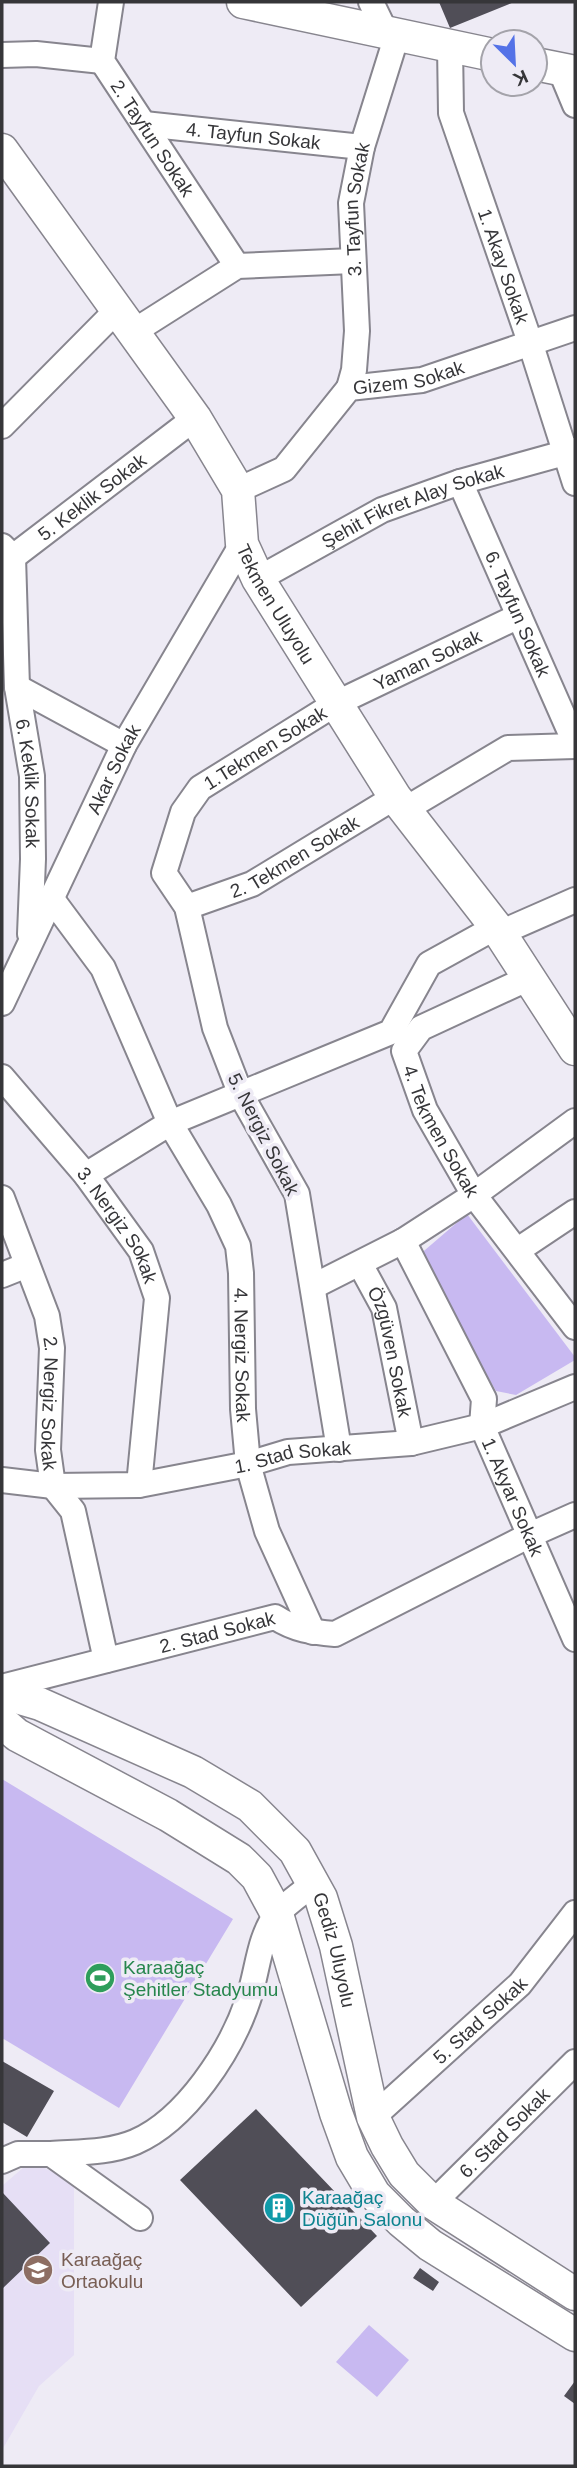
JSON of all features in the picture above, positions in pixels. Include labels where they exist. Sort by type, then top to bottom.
[{"type":"street","name":"2. Tayfun Sokak","points":[[111,2],[103,61],[237,266]]},
{"type":"street","points":[[243,2],[479,52]]},
{"type":"street","points":[[371,2],[391,34]]},
{"type":"street","name":"3. Tayfun Sokak","points":[[348,388],[354,370],[357,331],[351,203],[362,146],[391,34]]},
{"type":"street","name":"1. Akay Sokak","points":[[450,46],[451,113],[530,342],[571,451],[575,483]]},
{"type":"street","points":[[2,55],[36,54],[103,61]]},
{"type":"street","points":[[557,68],[575,105]]},
{"type":"street","name":"4. Tayfun Sokak","points":[[144,124],[362,146]]},
{"type":"street","name":"Tekmen Uluyolu","points":[[2,150],[195,418],[238,490],[242,544],[258,579],[399,804],[498,930],[575,1049]]},
{"type":"street","points":[[2,426],[125,321],[237,266],[353,261]]},
{"type":"street","name":"Gizem Sokak","points":[[238,490],[284,469],[348,388],[422,380],[575,328]]},
{"type":"street","name":"5. Keklik Sokak","points":[[7,551],[195,418]]},
{"type":"street","name":"Şehit Fikret Alay Sokak","points":[[258,579],[382,510],[460,482],[571,451]]},
{"type":"street","name":"6. Tayfun Sokak","points":[[460,482],[575,745]]},
{"type":"street","name":"Akar Sokak","points":[[2,1003],[124,745],[242,544]]},
{"type":"street","points":[[2,587],[7,551]]},
{"type":"street","name":"6. Keklik Sokak","points":[[7,551],[17,687],[32,776],[33,859],[29,943]]},
{"type":"street","name":"Yaman Sokak","points":[[335,704],[519,615]]},
{"type":"street","points":[[17,687],[124,745]]},
{"type":"street","name":"1.Tekmen Sokak","points":[[187,906],[164,873],[183,812],[200,788],[335,704]]},
{"type":"street","name":"2. Tekmen Sokak","points":[[187,906],[252,884],[508,748],[575,745]]},
{"type":"street","name":"4. Nergiz Sokak","points":[[51,898],[103,968],[170,1123],[219,1205],[238,1246],[241,1273],[243,1409],[248,1464],[267,1531],[313,1632]]},
{"type":"street","points":[[86,1175],[170,1123],[391,1032],[429,964],[498,930],[575,900]]},
{"type":"street","name":"5. Nergiz Sokak","points":[[187,906],[215,1028],[241,1095],[297,1194],[339,1449]]},
{"type":"street","name":"4. Tekmen Sokak","points":[[529,978],[421,1028],[404,1051],[425,1110],[474,1195],[575,1326]]},
{"type":"street","name":"3. Nergiz Sokak","points":[[2,1077],[86,1175],[141,1251],[157,1298],[139,1485]]},
{"type":"street","points":[[314,1286],[402,1241],[474,1195],[575,1121]]},
{"type":"street","points":[[2,1198],[27,1265],[2,1275]]},
{"type":"street","points":[[518,1250],[575,1212]]},
{"type":"street","name":"1. Akyar Sokak","points":[[402,1241],[484,1399],[482,1426],[575,1639]]},
{"type":"street","name":"Özgüven Sokak","points":[[360,1264],[384,1308],[411,1443]]},
{"type":"street","name":"2. Nergiz Sokak","points":[[27,1265],[47,1316],[52,1348],[48,1450],[53,1486],[73,1511],[106,1660]]},
{"type":"street","name":"1. Stad Sokak","points":[[2,1480],[53,1486],[139,1485],[248,1464],[288,1452],[411,1443],[482,1426],[575,1387]]},
{"type":"street","name":"2. Stad Sokak","points":[[2,1687],[275,1617],[292,1628],[335,1634],[575,1515]]},
{"type":"street","name":"Gediz Uluyolu","points":[[2,1695],[40,1704],[194,1772],[250,1806],[295,1851],[314,1883],[336,1946],[373,2117],[404,2174],[433,2203],[575,2294]]},
{"type":"street","points":[[2,1722],[18,1735],[168,1815],[239,1859],[257,1877],[277,1914],[336,2113],[352,2157],[374,2194],[430,2245],[575,2335]]},
{"type":"street","points":[[2,2161],[18,2154],[103,2151],[133,2143],[161,2128],[183,2107],[211,2071],[234,2033],[249,1999],[265,1939],[277,1914],[314,1883]]},
{"type":"street","name":"5. Stad Sokak","points":[[373,2117],[520,1984],[575,1913]]},
{"type":"street","name":"6. Stad Sokak","points":[[433,2203],[575,2062]]},
{"type":"street","points":[[51,2154],[140,2218]]},
{"type":"shaded area","points":[[467,1214],[575,1357],[575,1360],[516,1395],[496,1391],[418,1256]]},
{"type":"shaded area","name":"Karaağaç Şehitler Stadyumu","points":[[2,1779],[233,1919],[119,2108],[2,2038]]},
{"type":"shaded area","name":"Karaağaç Ortaokulu","points":[[31,2161],[74,2183],[74,2355],[39,2386],[2,2450],[2,2186]]},
{"type":"shaded area","points":[[369,2325],[409,2360],[377,2397],[336,2362]]},
{"type":"building","points":[[439,2],[514,2],[450,28]]},
{"type":"building","points":[[2,2061],[54,2091],[27,2137],[2,2122]]},
{"type":"building","name":"Karaağaç Düğün Salonu","points":[[256,2109],[377,2236],[301,2307],[180,2180]]},
{"type":"building","points":[[2,2192],[50,2243],[2,2289]]},
{"type":"building","points":[[420,2268],[439,2282],[433,2291],[413,2278]]},
{"type":"building","points":[[575,2381],[575,2404],[564,2396]]},
{"type":"place","name":"Karaağaç Şehitler Stadyumu","points":[[100,1978]]},
{"type":"place","name":"Karaağaç Düğün Salonu","points":[[279,2208]]},
{"type":"place","name":"Karaağaç Ortaokulu","points":[[38,2270]]}]
